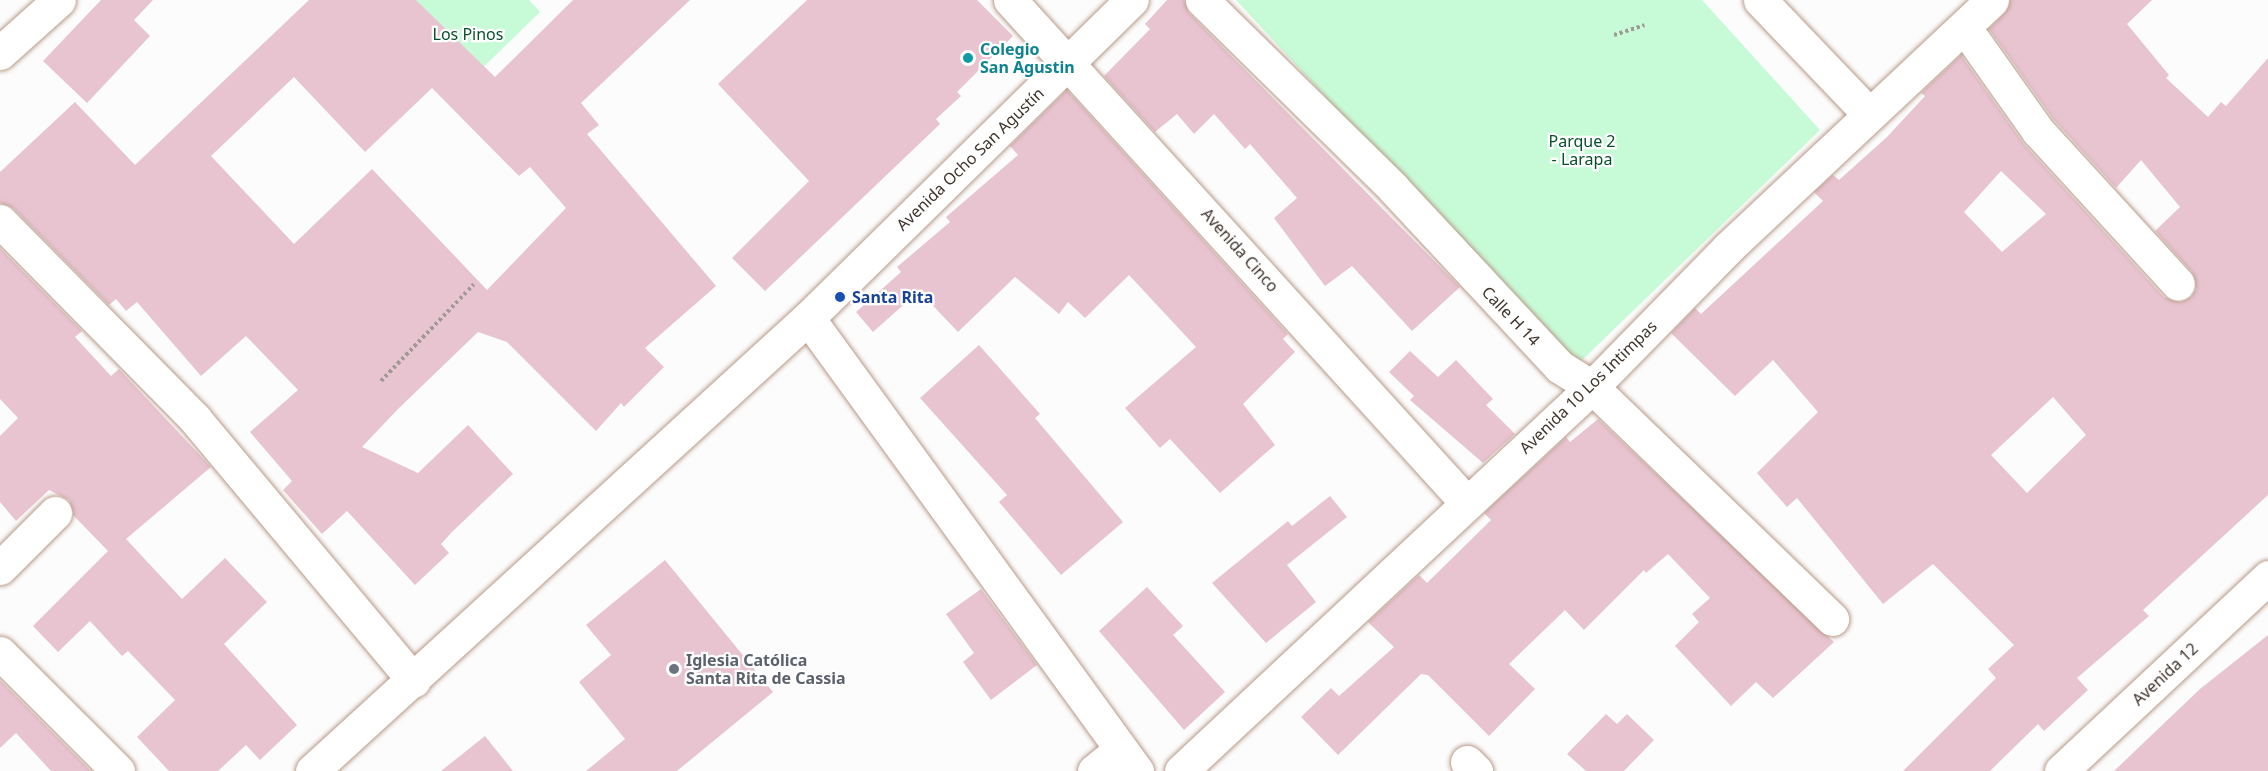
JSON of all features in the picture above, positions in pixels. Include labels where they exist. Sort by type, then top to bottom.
[{"type":"street","points":[[0,52],[59,0]]},
{"type":"street","name":"Avenida Cinco","points":[[1010,0],[1070,62],[1466,502]]},
{"type":"street","name":"Avenida Ocho San Agustín","points":[[312,771],[414,681],[808,318],[1132,0]]},
{"type":"street","name":"Calle H 14","points":[[1202,0],[1393,188],[1560,368],[1592,387],[1832,620]]},
{"type":"street","points":[[1760,0],[1869,114]]},
{"type":"street","name":"Avenida 10 Los Intimpas","points":[[1181,771],[1466,502],[1592,387],[1728,248],[1869,114],[1965,28],[1987,1]]},
{"type":"street","points":[[1965,28],[2038,131],[2178,284]]},
{"type":"street","points":[[0,221],[195,419],[414,681]]},
{"type":"street","points":[[808,318],[1117,764]]},
{"type":"street","points":[[0,568],[55,513]]},
{"type":"street","name":"Avenida 12","points":[[2061,771],[2262,596]]},
{"type":"street","points":[[0,653],[118,771]]},
{"type":"path","points":[[1614,35],[1644,25]]},
{"type":"path","points":[[381,381],[474,284]]},
{"type":"green space","name":"Los Pinos","points":[[385,0],[529,0],[540,12],[466,84]]},
{"type":"green space","name":"Parque 2 - Larapa","points":[[1236,0],[1702,0],[1820,130],[1575,367]]},
{"type":"building","points":[[101,0],[153,0],[134,20],[150,36],[87,103],[43,61]]},
{"type":"building","points":[[309,0],[416,0],[495,77],[573,0],[690,0],[581,103],[599,125],[587,134],[716,286],[645,348],[664,367],[624,407],[621,403],[596,431],[507,342],[478,332],[397,410],[362,447],[418,473],[468,425],[513,474],[441,544],[449,553],[415,585],[347,511],[322,534],[283,490],[292,481],[250,432],[298,390],[246,336],[201,376],[137,302],[126,311],[116,299],[109,305],[13,208],[0,203],[0,172],[75,102],[135,165]],"holes":[[[294,77],[365,152],[432,88],[519,176],[530,167],[566,208],[487,290],[372,169],[294,244],[211,156]]]},
{"type":"building","points":[[807,0],[977,0],[1013,36],[957,92],[961,96],[936,119],[940,124],[765,291],[732,258],[809,181],[718,84]]},
{"type":"building","points":[[1167,0],[1184,0],[1189,13],[1460,287],[1412,331],[1352,266],[1325,286],[1274,218],[1297,198],[1250,144],[1245,149],[1214,114],[1194,134],[1177,114],[1155,132],[1104,76],[1150,29],[1145,24]]},
{"type":"building","points":[[2010,0],[2152,0],[2127,24],[2169,75],[2166,78],[2208,117],[2221,102],[2226,106],[2268,58],[2268,495],[2143,610],[2149,616],[2077,678],[2088,690],[2044,731],[2038,724],[1990,771],[1903,771],[1996,678],[1988,669],[2014,645],[1933,564],[1883,604],[1797,498],[1787,507],[1757,473],[1818,412],[1773,360],[1735,396],[1671,333],[1695,308],[1701,314],[1823,201],[1814,192],[1833,175],[1839,180],[1887,137],[1925,96],[1921,93],[1961,55],[2024,144],[2164,297],[2181,302],[2191,297],[2196,289],[2192,272],[2155,231],[2180,207],[2141,160],[2116,188],[2053,119],[1989,29],[2005,13]],"holes":[[[2001,171],[2046,214],[2002,252],[1964,212]],[[2053,397],[2086,435],[2027,493],[1991,455]]]},
{"type":"building","points":[[1067,90],[1288,334],[1283,339],[1295,352],[1243,404],[1275,445],[1220,493],[1170,439],[1160,448],[1125,408],[1196,347],[1129,275],[1085,318],[1068,302],[1059,314],[1015,277],[958,332],[919,291],[873,332],[856,312],[901,272],[897,267],[950,222],[946,217],[1018,155],[1010,146]]},
{"type":"building","points":[[0,248],[82,331],[75,337],[111,376],[119,369],[211,467],[126,539],[182,599],[225,558],[267,602],[224,644],[297,725],[260,760],[246,745],[218,771],[169,771],[137,737],[175,700],[128,651],[122,656],[90,621],[58,652],[33,626],[108,551],[73,515],[69,500],[49,490],[16,521],[0,502],[0,436],[18,418],[0,399]]},
{"type":"building","points":[[979,345],[1040,414],[1035,418],[1123,522],[1061,575],[999,502],[1007,495],[920,398]]},
{"type":"building","points":[[1410,351],[1438,377],[1456,360],[1493,399],[1486,405],[1515,434],[1483,463],[1410,400],[1414,396],[1389,372]]},
{"type":"building","points":[[1598,419],[1834,642],[1773,698],[1756,682],[1731,706],[1675,646],[1699,622],[1692,614],[1710,598],[1668,554],[1646,573],[1644,570],[1584,630],[1565,610],[1509,664],[1535,689],[1489,736],[1428,675],[1421,674],[1338,755],[1301,717],[1331,688],[1339,696],[1394,647],[1368,622],[1419,575],[1427,583],[1491,520],[1484,513],[1566,437],[1570,442]]},
{"type":"building","points":[[1330,496],[1347,517],[1287,565],[1316,602],[1266,643],[1212,583],[1288,521],[1292,526]]},
{"type":"building","name":"Iglesia Católica Santa Rita de Cassia","points":[[665,560],[773,692],[677,771],[586,771],[625,739],[579,682],[611,655],[586,625]]},
{"type":"building","points":[[1147,587],[1183,626],[1173,635],[1225,692],[1184,730],[1099,631]]},
{"type":"building","points":[[981,589],[1037,665],[991,700],[963,662],[974,653],[946,614]]},
{"type":"building","points":[[2268,635],[2268,771],[2114,771],[2200,689]]},
{"type":"building","points":[[0,680],[91,771],[51,771],[16,733],[0,748]]},
{"type":"building","points":[[1606,714],[1617,724],[1627,714],[1654,740],[1624,771],[1586,771],[1567,754]]},
{"type":"building","points":[[485,736],[513,771],[441,771]]},
{"type":"place","name":"Colegio San Agustin","points":[[968,58]]},
{"type":"place","name":"Santa Rita","points":[[840,297]]},
{"type":"place","name":"Iglesia Católica Santa Rita de Cassia","points":[[674,669]]}]
